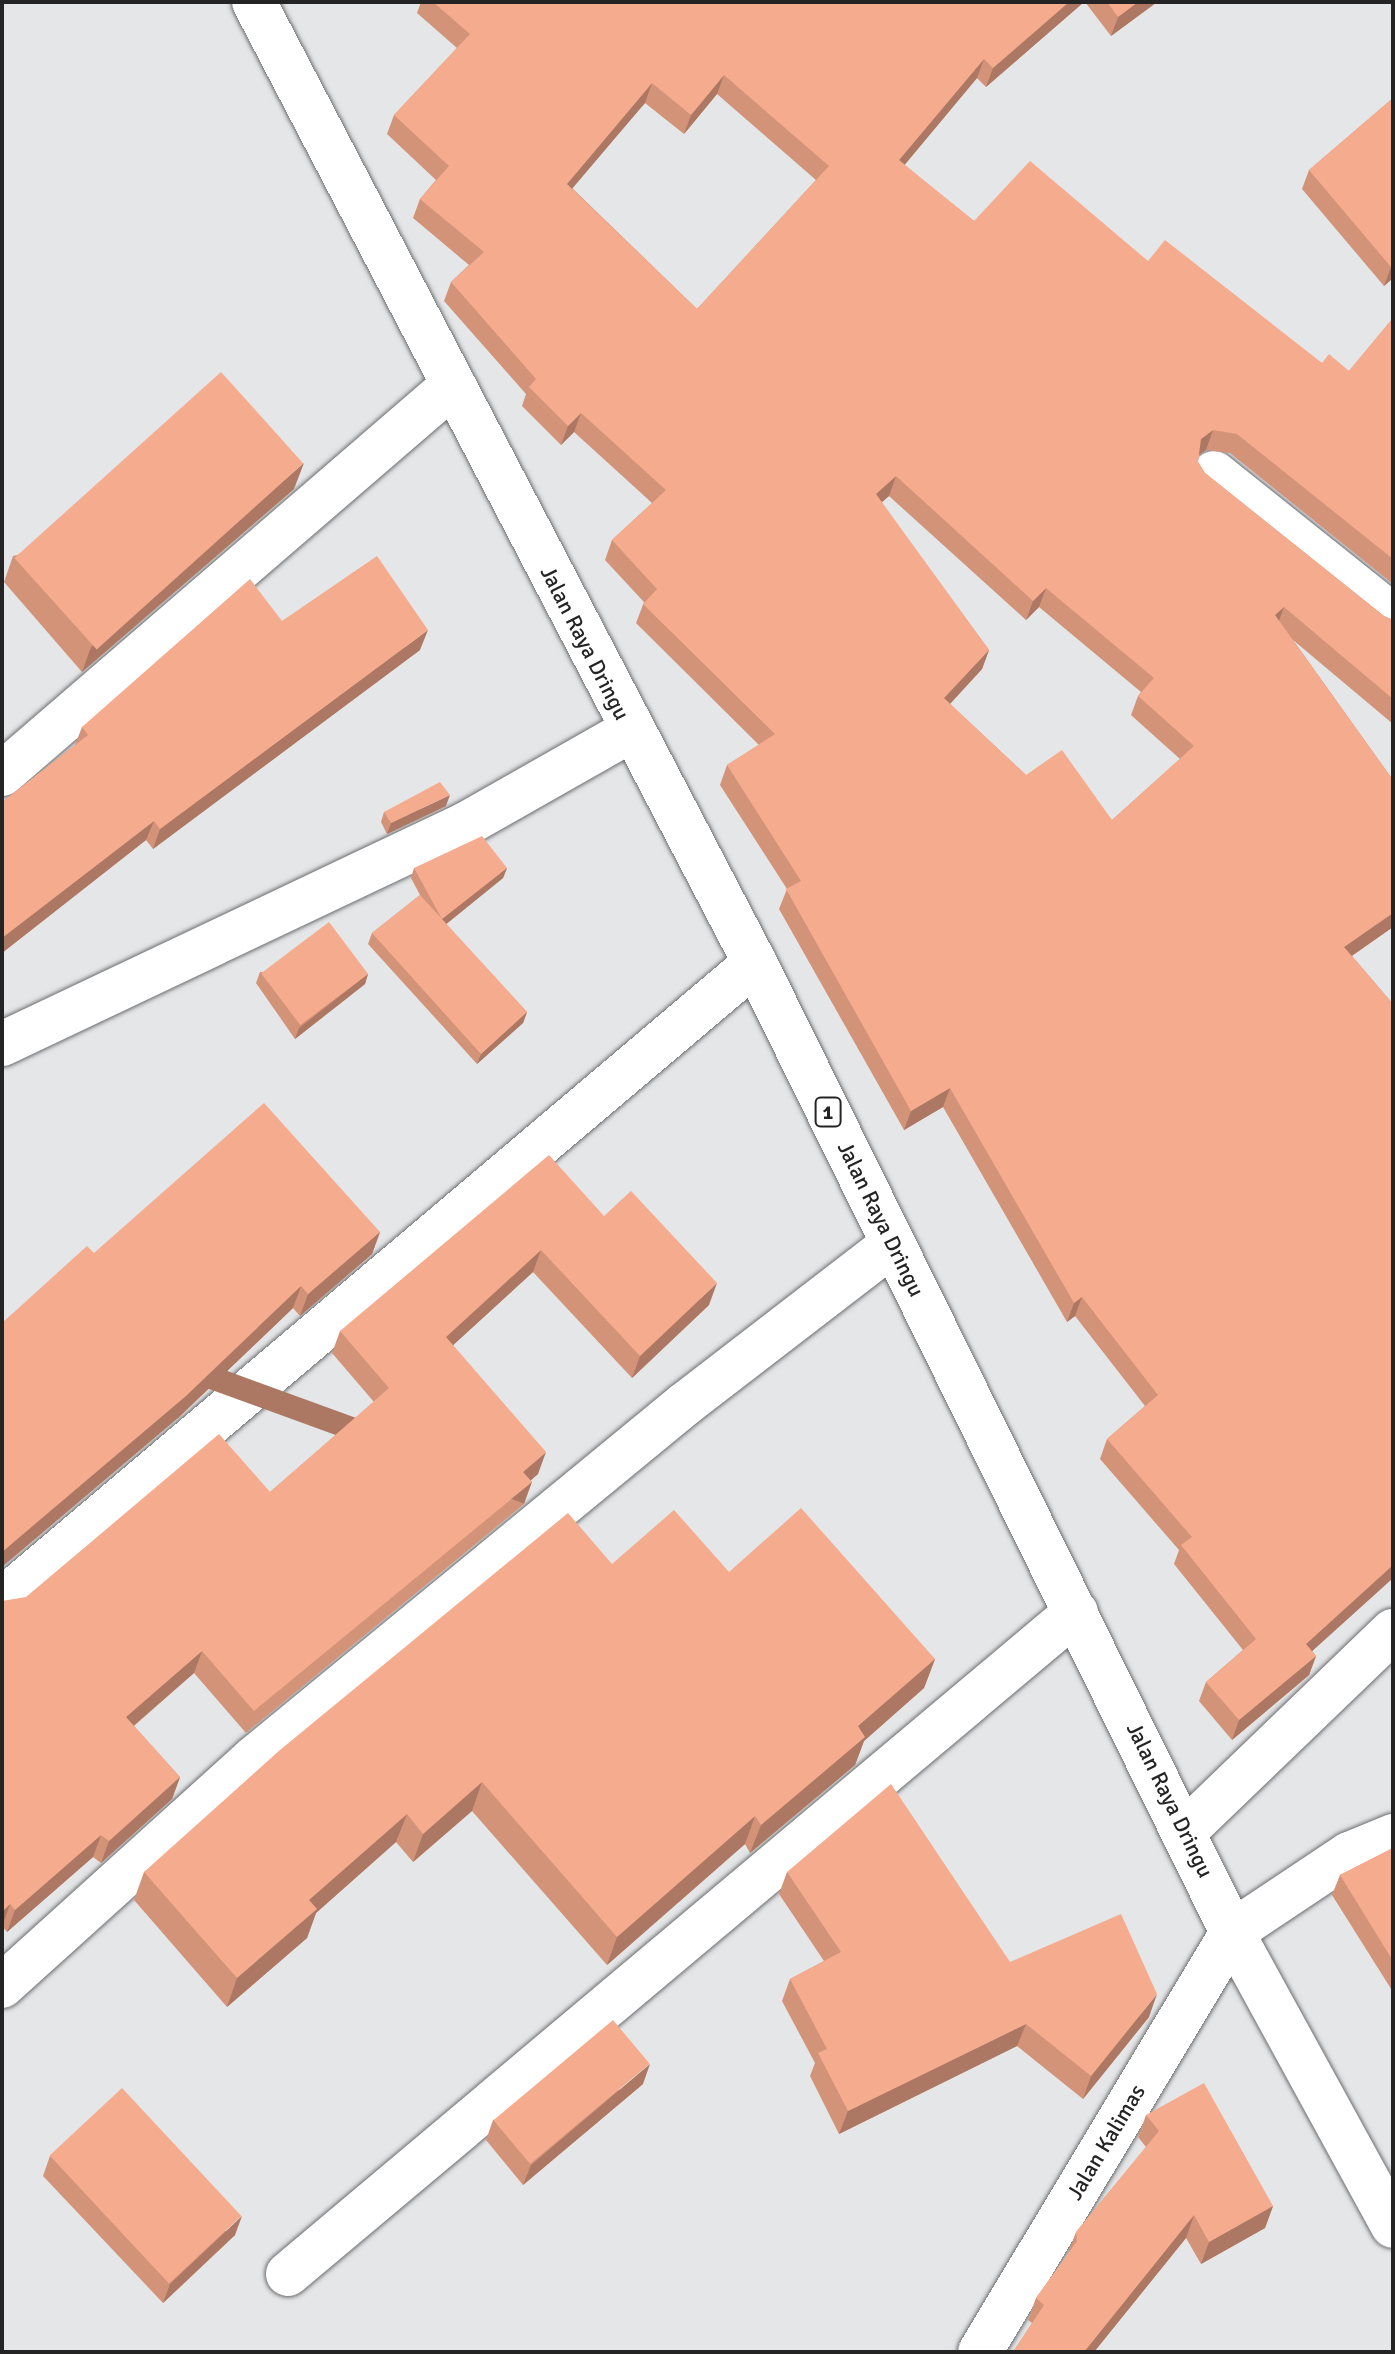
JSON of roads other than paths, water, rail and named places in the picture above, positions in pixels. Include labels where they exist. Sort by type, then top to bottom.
[{"type":"main road","name":"Jalan Raya Dringu","points":[[254,2],[630,731],[755,963],[1076,1612],[1187,1829],[1232,1932],[1393,2226]]},
{"type":"main road","points":[[2,774],[453,385]]},
{"type":"main road","points":[[1214,473],[1393,616]]},
{"type":"main road","points":[[2,1044],[466,824],[630,731]]},
{"type":"main road","points":[[2,1600],[755,963]]},
{"type":"main road","points":[[2,1986],[253,1759],[723,1374],[893,1244]]},
{"type":"main road","points":[[288,2274],[1076,1612]]},
{"type":"main road","points":[[1187,1829],[1393,1631]]},
{"type":"main road","points":[[1232,1932],[1349,1854],[1393,1836]]},
{"type":"main road","name":"Jalan Kalimas","points":[[980,2352],[1232,1932]]}]
